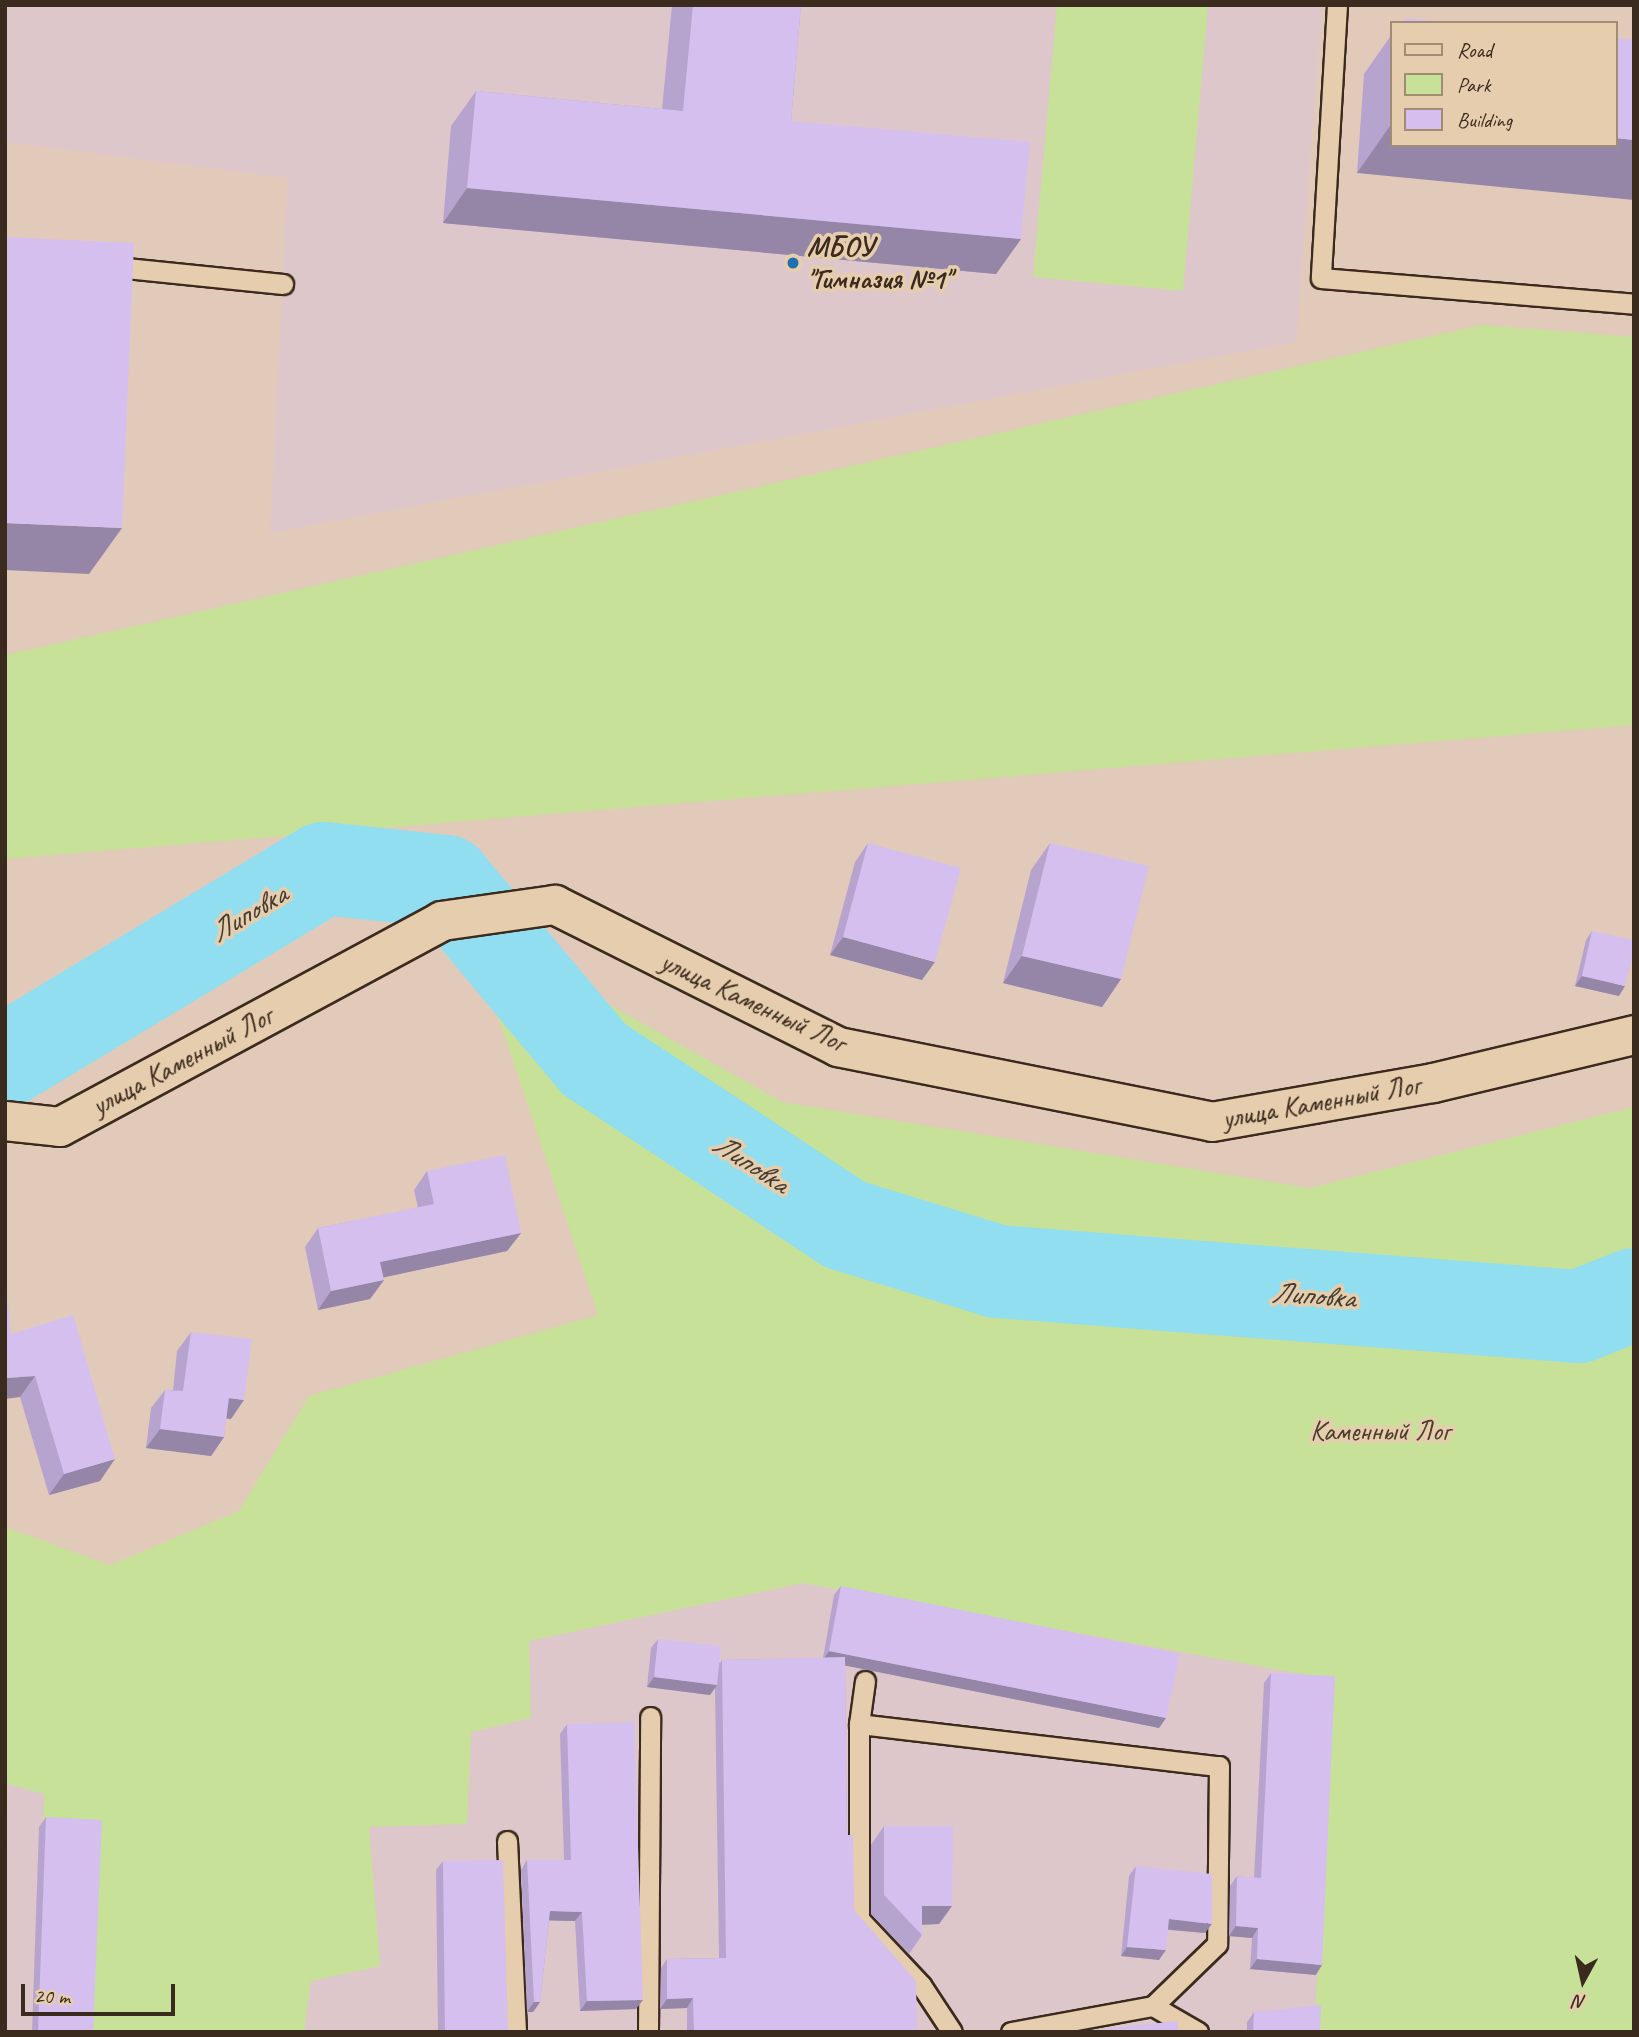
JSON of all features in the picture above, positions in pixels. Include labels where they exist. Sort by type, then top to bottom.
[{"type":"street","name":"улица Каменный Лог","points":[[5,1121],[60,1127],[442,921],[555,905],[838,1046],[1212,1122],[1433,1083],[1634,1035]]},
{"type":"lane","points":[[1337,5],[1321,278],[1634,304]]},
{"type":"lane","points":[[88,264],[282,284]]},
{"type":"lane","points":[[865,1681],[859,1724],[859,1919],[921,1985],[953,2032]]},
{"type":"lane","points":[[648,2032],[650,1717]]},
{"type":"lane","points":[[859,1724],[1219,1766],[1217,1944],[1153,2006],[1010,2032]]},
{"type":"lane","points":[[507,1841],[516,2032]]},
{"type":"lane","points":[[1153,2006],[1198,2032]]},
{"type":"shaded area","name":"МБОУ \"Гимназия №1\"","points":[[5,5],[1322,5],[1296,342],[270,533],[288,178],[5,142]]},
{"type":"shaded area","points":[[803,1583],[1336,1680],[1314,2032],[304,2032],[310,1981],[380,1966],[369,1826],[467,1823],[471,1732],[531,1718],[529,1641]]},
{"type":"shaded area","points":[[8,1782],[44,1794],[81,2032],[5,2032]]},
{"type":"green space","points":[[1057,5],[1208,5],[1183,291],[1033,277]]},
{"type":"green space","points":[[1482,325],[1634,337],[1634,725],[5,859],[5,655]]},
{"type":"green space","name":"Каменный Лог","points":[[530,960],[782,1102],[1309,1188],[1634,1107],[1634,2032],[1314,2032],[1335,1680],[803,1583],[529,1641],[531,1718],[471,1732],[467,1824],[369,1827],[380,1966],[311,1981],[304,2032],[81,2032],[43,1827],[44,1794],[5,1783],[5,1527],[110,1565],[239,1511],[309,1396],[598,1315],[495,1008]]},
{"type":"building","points":[[693,5],[801,5],[791,121],[1030,142],[1021,239],[467,188],[476,91],[683,111]]},
{"type":"building","points":[[1404,18],[1436,21],[1403,21]]},
{"type":"building","points":[[1618,38],[1634,40],[1634,140],[1618,138]]},
{"type":"building","points":[[5,237],[134,243],[122,528],[5,523]]},
{"type":"building","points":[[868,843],[961,868],[935,962],[843,937]]},
{"type":"building","points":[[1050,843],[1149,866],[1121,979],[1022,956]]},
{"type":"building","points":[[1592,931],[1634,940],[1634,952],[1625,986],[1582,976]]},
{"type":"building","points":[[505,1155],[521,1233],[380,1262],[384,1280],[331,1291],[318,1228],[434,1204],[427,1171]]},
{"type":"building","points":[[5,1271],[11,1334],[73,1315],[115,1459],[64,1474],[35,1376],[5,1378]]},
{"type":"building","points":[[191,1332],[252,1339],[244,1400],[229,1398],[224,1437],[160,1429],[165,1390],[183,1391]]},
{"type":"building","points":[[841,1586],[1180,1654],[1166,1718],[829,1651]]},
{"type":"building","points":[[658,1639],[721,1646],[717,1685],[654,1677]]},
{"type":"building","points":[[845,1657],[847,1835],[853,1835],[854,1910],[916,1981],[917,2032],[694,2032],[693,1998],[667,1999],[667,1959],[726,1958],[722,1660]]},
{"type":"building","points":[[1271,1673],[1335,1676],[1322,1965],[1257,1959],[1258,1928],[1236,1926],[1237,1876],[1261,1878]]},
{"type":"building","points":[[634,1722],[643,2000],[587,2001],[582,1912],[550,1911],[540,2002],[534,2002],[527,1860],[571,1860],[567,1724]]},
{"type":"building","points":[[46,1817],[102,1820],[93,2032],[38,2032]]},
{"type":"building","points":[[884,1826],[953,1826],[952,1906],[922,1906],[922,1935],[884,1895]]},
{"type":"building","points":[[503,1860],[508,2032],[445,2032],[443,1861]]},
{"type":"building","points":[[1136,1866],[1212,1874],[1212,1924],[1169,1919],[1166,1950],[1127,1947]]},
{"type":"building","points":[[1321,2005],[1320,2032],[1253,2032],[1254,2012]]},
{"type":"building","points":[[1177,2021],[1179,2032],[1080,2032]]},
{"type":"waterway","name":"Липовка","points":[[5,1060],[323,868],[445,881],[594,1059],[844,1224],[997,1271],[1578,1316],[1634,1294]]},
{"type":"place","name":"МБОУ \"Гимназия №1\"","points":[[793,263]]}]
